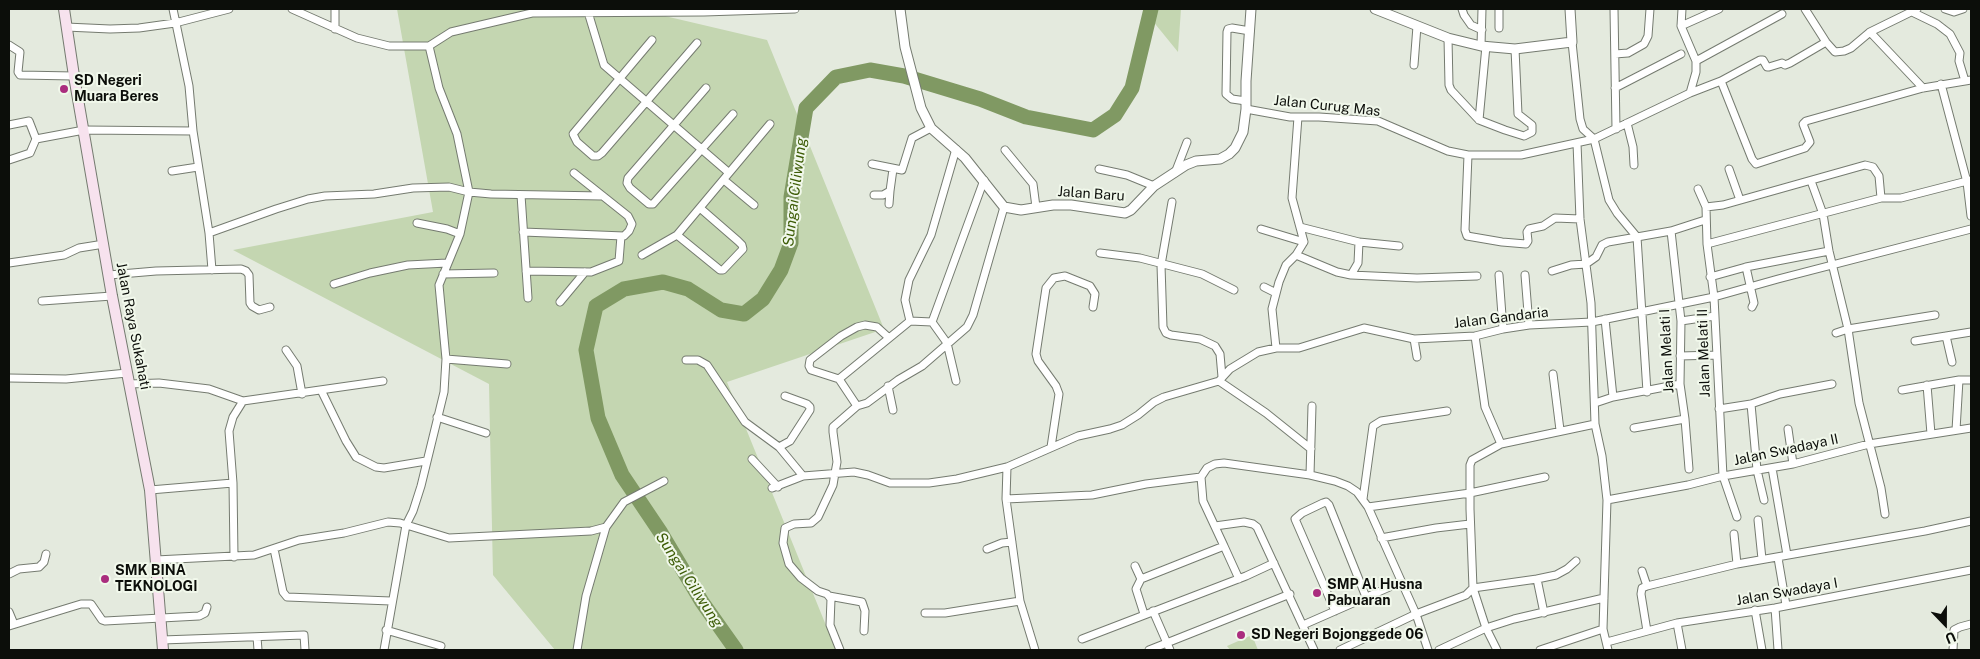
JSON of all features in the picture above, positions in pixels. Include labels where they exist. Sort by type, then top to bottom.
[{"type":"main road","name":"Jalan Raya Sukahati","points":[[64,9],[112,296],[150,490],[162,645]]},
{"type":"street","points":[[173,9],[189,86],[193,131],[209,232],[212,270]]},
{"type":"street","points":[[66,27],[110,30],[140,28],[175,23],[229,9]]},
{"type":"street","points":[[292,9],[357,38],[388,46],[429,46],[451,32],[518,12],[795,9]]},
{"type":"street","points":[[335,9],[335,29]]},
{"type":"street","points":[[864,631],[865,611],[862,602],[829,596],[818,591],[793,571],[786,558],[783,538],[785,528],[788,525],[807,524],[815,521],[833,484],[837,462],[832,432],[833,427],[857,406],[867,403],[888,386],[922,366],[947,343],[963,332],[973,316],[1004,207],[984,180],[956,149],[931,128],[921,108],[905,47],[900,9]]},
{"type":"street","name":"Jalan Baru","points":[[1004,207],[1021,210],[1071,205],[1126,213],[1135,206],[1151,185],[1196,161],[1215,160],[1229,154],[1235,148],[1243,132],[1252,9]]},
{"type":"street","points":[[1375,9],[1448,38],[1484,46],[1515,48],[1572,42]]},
{"type":"street","points":[[1462,9],[1471,25],[1482,30]]},
{"type":"street","points":[[1478,120],[1484,46],[1482,9]]},
{"type":"street","points":[[1499,9],[1499,28]]},
{"type":"street","points":[[1570,9],[1580,119],[1583,129],[1594,139],[1609,200],[1637,237],[1647,392]]},
{"type":"street","points":[[1614,9],[1616,129]]},
{"type":"street","points":[[1615,54],[1628,53],[1644,44],[1648,36],[1650,9]]},
{"type":"street","points":[[1682,9],[1681,26],[1696,61],[1696,72],[1690,92]]},
{"type":"street","points":[[1681,26],[1719,9]]},
{"type":"street","points":[[1721,81],[1752,160],[1756,164],[1804,148],[1810,142],[1804,122],[1923,88],[1968,80],[1959,61],[1959,50],[1950,34],[1937,24],[1907,11],[1870,32],[1844,51],[1835,52],[1826,42],[1805,9]]},
{"type":"street","points":[[1945,9],[1954,12],[1963,9]]},
{"type":"street","points":[[588,12],[604,65],[728,172]]},
{"type":"street","points":[[1696,61],[1782,14]]},
{"type":"street","points":[[1414,65],[1416,26]]},
{"type":"street","name":"Jalan Curug Mas","points":[[1250,31],[1232,28],[1228,29],[1227,32],[1226,94],[1232,99],[1246,105],[1290,117],[1378,121],[1448,151],[1468,155],[1520,155],[1594,139],[1690,92],[1721,81],[1760,60],[1763,60],[1767,67],[1782,62],[1785,65],[1826,42]]},
{"type":"street","points":[[1870,32],[1923,88]]},
{"type":"street","points":[[1448,38],[1449,85],[1478,120],[1524,136],[1532,132],[1532,125],[1518,114],[1515,48]]},
{"type":"street","points":[[652,40],[573,134],[577,142],[593,156],[598,156],[602,153],[697,43]]},
{"type":"street","points":[[9,45],[20,52],[18,72],[20,75],[74,76]]},
{"type":"street","points":[[384,650],[391,601],[406,525],[413,511],[444,392],[446,359],[439,285],[460,234],[469,192],[459,142],[438,88],[429,46]]},
{"type":"street","points":[[1615,88],[1681,54]]},
{"type":"street","points":[[1941,84],[1969,181],[1971,216]]},
{"type":"street","points":[[706,88],[628,178],[627,183],[630,188],[649,204],[658,200],[733,114]]},
{"type":"street","points":[[1276,348],[1272,309],[1278,282],[1286,265],[1296,255],[1304,242],[1292,198],[1298,117]]},
{"type":"street","points":[[9,125],[29,121],[36,139],[30,153],[9,160]]},
{"type":"street","points":[[1627,123],[1633,148],[1634,165]]},
{"type":"street","points":[[642,256],[677,235],[770,124]]},
{"type":"street","points":[[872,164],[893,169],[903,169],[912,138],[931,128]]},
{"type":"street","points":[[36,139],[84,130],[193,131]]},
{"type":"street","points":[[1175,173],[1187,142]]},
{"type":"street","points":[[1577,143],[1580,218],[1592,322],[1595,424],[1602,456],[1607,500],[1603,629],[1608,646]]},
{"type":"street","points":[[910,321],[906,300],[909,280],[931,235],[956,149]]},
{"type":"street","points":[[1006,150],[1033,184],[1036,207]]},
{"type":"street","points":[[1468,155],[1465,230],[1467,236],[1526,244],[1529,229],[1543,226],[1556,218],[1580,218]]},
{"type":"street","points":[[1706,207],[1723,205],[1865,165],[1873,167],[1879,176],[1882,198]]},
{"type":"street","points":[[172,170],[198,167]]},
{"type":"street","points":[[1099,168],[1127,175],[1151,185]]},
{"type":"street","points":[[889,204],[893,169]]},
{"type":"street","points":[[1729,169],[1740,200]]},
{"type":"street","points":[[523,232],[624,236],[629,231],[632,222],[574,173]]},
{"type":"street","points":[[724,180],[754,205]]},
{"type":"street","points":[[932,322],[984,180]]},
{"type":"street","points":[[1811,181],[1823,214],[1829,252],[1848,329],[1859,403],[1881,488],[1885,514]]},
{"type":"street","points":[[1707,244],[1882,198],[1901,198],[1969,181]]},
{"type":"street","points":[[209,232],[308,198],[325,196],[374,194],[413,188],[449,187],[469,192],[602,196]]},
{"type":"street","name":"Jalan Melati II","points":[[1698,189],[1706,207],[1707,244],[1714,298],[1718,409],[1723,476],[1737,517]]},
{"type":"street","points":[[874,195],[883,195],[890,191]]},
{"type":"street","points":[[521,195],[528,298]]},
{"type":"street","points":[[1172,202],[1161,265],[1163,327],[1166,333],[1200,339],[1215,346],[1220,354],[1221,379],[1311,450]]},
{"type":"street","points":[[677,235],[720,270],[723,270],[742,248],[738,241],[700,208]]},
{"type":"street","points":[[1552,271],[1572,265],[1586,264],[1599,254],[1602,245],[1608,242],[1671,231],[1705,220]]},
{"type":"street","points":[[417,223],[447,229],[460,234]]},
{"type":"street","points":[[1300,227],[1359,242],[1400,246]]},
{"type":"street","points":[[1261,229],[1304,242]]},
{"type":"street","name":"Jalan Gandaria","points":[[752,459],[775,487],[803,476],[854,472],[890,483],[929,483],[957,479],[1007,466],[1078,436],[1122,425],[1164,397],[1221,379],[1230,369],[1258,352],[1276,348],[1299,348],[1364,328],[1414,339],[1475,336],[1503,328],[1529,325],[1592,322],[1714,298],[1832,264],[1971,229]]},
{"type":"street","name":"Jalan Melati I","points":[[1671,231],[1681,321],[1680,384],[1689,469]]},
{"type":"street","points":[[526,270],[591,272],[619,261],[622,236]]},
{"type":"street","points":[[1351,275],[1358,263],[1359,242]]},
{"type":"street","points":[[9,263],[64,255],[79,248],[104,244]]},
{"type":"street","points":[[1710,277],[1746,267],[1829,252]]},
{"type":"street","points":[[1100,253],[1140,258],[1161,265],[1202,274],[1234,290]]},
{"type":"street","points":[[1296,255],[1337,272],[1351,275],[1416,278],[1477,276]]},
{"type":"street","points":[[334,284],[370,273],[408,266],[447,263]]},
{"type":"street","points":[[1746,267],[1754,303],[1752,307]]},
{"type":"street","points":[[109,275],[156,271],[241,269],[249,275],[250,303],[252,306],[259,310],[270,307]]},
{"type":"street","points":[[443,274],[494,272]]},
{"type":"street","points":[[560,302],[584,272]]},
{"type":"street","points":[[1499,275],[1503,328]]},
{"type":"street","points":[[1525,275],[1529,325]]},
{"type":"street","points":[[1052,447],[1059,394],[1056,386],[1038,361],[1036,354],[1046,288],[1054,278],[1065,276],[1090,286],[1095,294],[1094,307]]},
{"type":"street","points":[[1264,287],[1276,293]]},
{"type":"street","points":[[42,301],[112,296]]},
{"type":"street","points":[[1681,321],[1715,316]]},
{"type":"street","points":[[1836,333],[1848,329],[1934,316]]},
{"type":"street","points":[[1605,319],[1613,397]]},
{"type":"street","points":[[839,379],[910,321],[932,322]]},
{"type":"street","points":[[932,322],[947,343],[956,381]]},
{"type":"street","points":[[857,406],[839,379],[811,370],[809,366],[810,360],[841,336],[857,327],[865,325],[877,327],[888,338]]},
{"type":"street","points":[[1915,341],[1971,332]]},
{"type":"street","points":[[1475,336],[1484,408],[1501,444]]},
{"type":"street","points":[[1946,336],[1952,362]]},
{"type":"street","points":[[1414,339],[1417,356]]},
{"type":"street","points":[[286,350],[300,374],[302,394]]},
{"type":"street","points":[[1680,356],[1716,355]]},
{"type":"street","points":[[446,359],[507,364]]},
{"type":"street","points":[[686,360],[698,360],[707,365],[745,422],[780,447],[803,476]]},
{"type":"street","points":[[9,378],[66,379],[126,373]]},
{"type":"street","points":[[1553,374],[1560,430]]},
{"type":"street","points":[[1902,390],[1959,380],[1971,380]]},
{"type":"street","points":[[1956,430],[1959,380]]},
{"type":"street","points":[[129,384],[159,383],[209,390],[243,401],[383,381]]},
{"type":"street","points":[[1595,403],[1613,397],[1647,392],[1680,384]]},
{"type":"street","points":[[1718,409],[1752,404],[1780,394],[1832,384]]},
{"type":"street","points":[[1927,385],[1931,434]]},
{"type":"street","points":[[888,386],[893,410]]},
{"type":"street","points":[[321,390],[356,457],[376,467],[384,468],[426,461]]},
{"type":"street","points":[[780,447],[790,441],[810,410],[807,404],[784,396]]},
{"type":"street","points":[[234,557],[233,483],[228,431],[243,401]]},
{"type":"street","points":[[1752,404],[1757,470],[1764,500]]},
{"type":"street","points":[[1310,475],[1312,406]]},
{"type":"street","points":[[1363,499],[1371,433],[1377,422],[1447,411]]},
{"type":"street","points":[[437,418],[486,433]]},
{"type":"street","points":[[1634,428],[1685,419]]},
{"type":"street","points":[[1497,650],[1486,628],[1473,588],[1470,524],[1470,465],[1472,460],[1501,444],[1595,424]]},
{"type":"street","name":"Jalan Swadaya II","points":[[1607,500],[1688,485],[1723,476],[1793,464],[1869,444],[1971,428]]},
{"type":"street","points":[[1788,429],[1793,464]]},
{"type":"street","points":[[1239,579],[1203,501],[1201,477],[1207,468],[1215,464],[1224,463],[1335,480],[1348,486],[1363,499],[1368,507],[1416,614],[1428,650]]},
{"type":"street","points":[[1007,466],[1006,499],[1020,601],[1035,650]]},
{"type":"street","points":[[1772,468],[1787,555]]},
{"type":"street","points":[[1006,499],[1092,495],[1146,484],[1201,477]]},
{"type":"street","points":[[1368,507],[1470,493],[1545,477]]},
{"type":"street","points":[[577,650],[586,596],[606,527],[624,502],[664,481]]},
{"type":"street","points":[[150,490],[233,483]]},
{"type":"street","points":[[1335,610],[1295,519],[1302,513],[1323,503],[1326,502],[1329,505],[1366,597]]},
{"type":"street","points":[[1758,520],[1762,559]]},
{"type":"street","points":[[1647,631],[1641,594],[1642,588],[1647,586],[1737,564],[1925,531],[1971,521]]},
{"type":"street","points":[[156,560],[254,556],[299,540],[344,533],[388,522],[406,525],[449,538],[591,531],[606,527]]},
{"type":"street","points":[[1216,526],[1244,522],[1253,524],[1260,531],[1314,650]]},
{"type":"street","points":[[1381,538],[1470,524]]},
{"type":"street","points":[[1734,534],[1737,564]]},
{"type":"street","points":[[987,549],[1002,543],[1012,542]]},
{"type":"street","points":[[1144,614],[1136,588],[1141,579],[1224,546]]},
{"type":"street","points":[[274,549],[283,592],[288,597],[391,601]]},
{"type":"street","points":[[9,574],[19,569],[39,567],[44,562],[46,554]]},
{"type":"street","points":[[1778,558],[1786,605]]},
{"type":"street","points":[[1340,650],[1416,614],[1466,595],[1473,588],[1556,575],[1576,561]]},
{"type":"street","points":[[1082,639],[1239,579],[1274,563]]},
{"type":"street","points":[[1135,566],[1141,579]]},
{"type":"street","name":"Jalan Swadaya I","points":[[1608,646],[1647,631],[1677,623],[1775,608],[1971,570]]},
{"type":"street","points":[[1642,571],[1647,586]]},
{"type":"street","points":[[1537,579],[1544,613]]},
{"type":"street","points":[[1303,625],[1401,582]]},
{"type":"street","points":[[1149,650],[1290,594]]},
{"type":"street","points":[[829,596],[831,604],[830,625],[840,650]]},
{"type":"street","points":[[1439,650],[1486,628],[1514,619],[1604,598]]},
{"type":"street","points":[[925,613],[945,613],[1020,601]]},
{"type":"street","points":[[9,612],[11,625],[81,604],[91,604],[102,620],[106,621],[199,616],[205,613],[207,606]]},
{"type":"street","points":[[1775,608],[1778,650]]},
{"type":"street","points":[[1755,610],[1762,650]]},
{"type":"street","points":[[1154,611],[1170,650]]},
{"type":"street","points":[[1677,623],[1682,650]]},
{"type":"street","points":[[1953,650],[1954,630],[1971,624]]},
{"type":"street","points":[[1540,650],[1603,629]]},
{"type":"street","points":[[386,630],[441,646]]},
{"type":"street","points":[[162,645],[304,635],[305,650]]},
{"type":"street","points":[[257,637],[258,650]]},
{"type":"green space","points":[[397,9],[635,9],[767,40],[884,329],[727,382],[836,650],[555,650],[493,575],[489,384],[233,250],[433,212]]},
{"type":"green space","points":[[1143,9],[1181,9],[1178,52]]},
{"type":"green space","points":[[1252,635],[1258,650],[1230,650],[1227,646]]},
{"type":"waterway","name":"Sungai Ciliwung","points":[[736,650],[702,602],[661,533],[622,475],[598,418],[586,350],[596,306],[624,289],[663,282],[688,289],[721,310],[744,314],[763,299],[781,270],[791,243],[791,197],[806,108],[836,77],[870,70],[904,76],[980,99],[1026,117],[1093,130],[1115,115],[1132,88],[1151,9]]},
{"type":"place","name":"SD Negeri Muara Beres","points":[[64,89]]},
{"type":"place","name":"SMK BINA TEKNOLOGI","points":[[105,579]]},
{"type":"place","name":"SMP Al Husna Pabuaran","points":[[1317,593]]},
{"type":"place","name":"SD Negeri Bojonggede 06","points":[[1241,635]]}]
